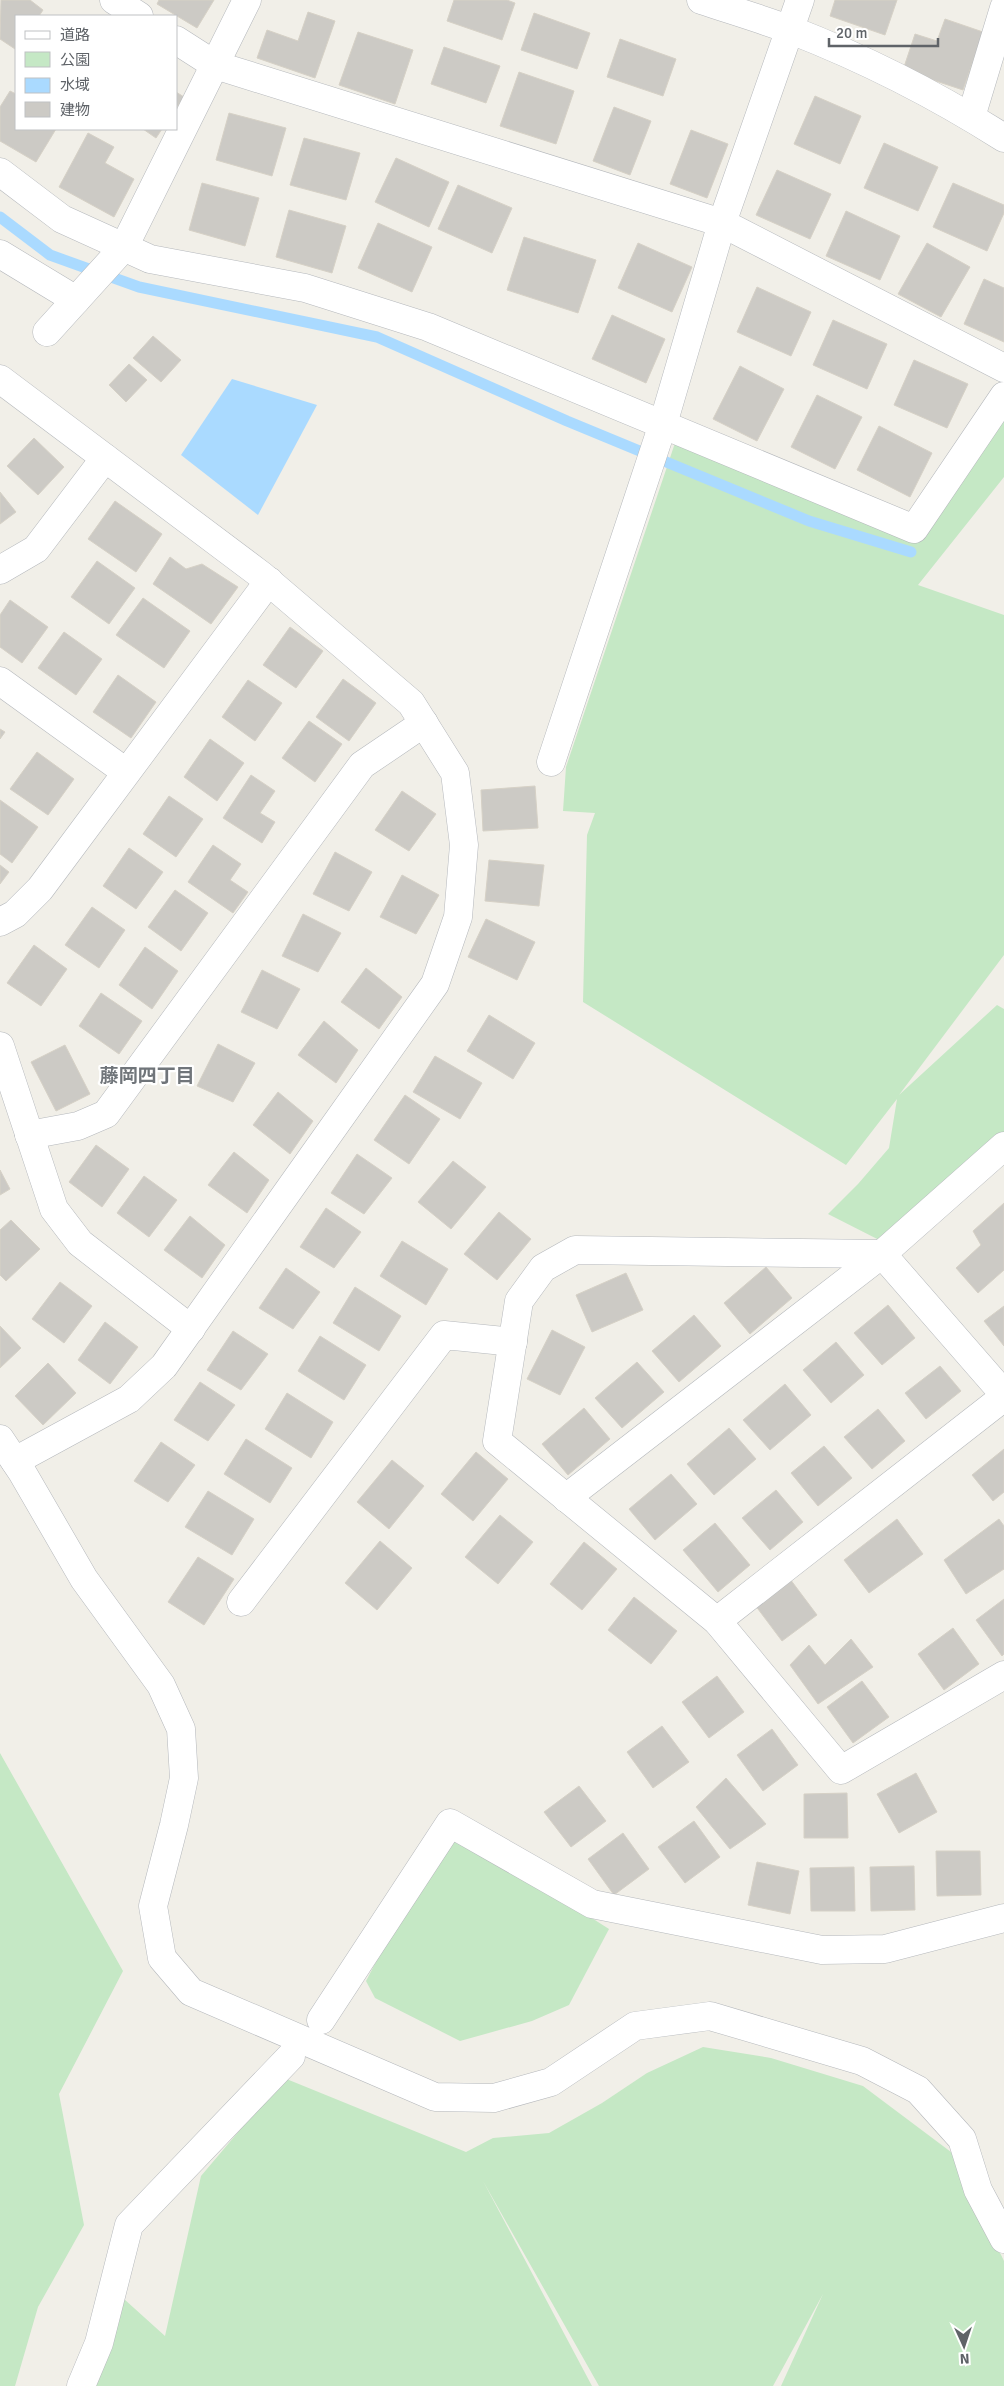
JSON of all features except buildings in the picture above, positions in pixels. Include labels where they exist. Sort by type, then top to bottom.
[{"type":"street","points":[[114,0],[137,15]]},
{"type":"street","points":[[47,332],[124,247],[247,0]]},
{"type":"street","points":[[701,0],[790,30],[852,56],[971,117],[1004,138]]},
{"type":"street","points":[[550,762],[663,424],[722,223],[800,0]]},
{"type":"street","points":[[971,117],[1004,8]]},
{"type":"street","points":[[178,41],[215,66],[722,223],[1004,368]]},
{"type":"street","points":[[0,172],[62,219],[150,259],[305,288],[428,327],[914,528],[1004,396]]},
{"type":"street","points":[[0,254],[76,300]]},
{"type":"street","points":[[0,380],[269,581],[411,703],[455,773],[464,845],[458,917],[436,984],[164,1366],[129,1399],[7,1450],[84,1579],[161,1685],[181,1729],[184,1778],[153,1906],[162,1958],[191,1992],[435,2097],[494,2098],[551,2082],[635,2026],[710,2016],[862,2061],[918,2090],[962,2140],[978,2190],[1004,2239]]},
{"type":"street","points":[[0,570],[36,549],[105,458]]},
{"type":"street","points":[[0,922],[15,914],[40,888],[269,581]]},
{"type":"street","points":[[0,681],[126,772]]},
{"type":"street","points":[[29,1135],[78,1126],[106,1114],[362,765],[424,723]]},
{"type":"street","points":[[0,1046],[54,1209],[80,1243],[191,1329]]},
{"type":"street","points":[[566,1498],[882,1254],[1004,1146]]},
{"type":"street","points":[[1004,1394],[882,1254],[575,1250],[543,1268],[519,1301],[496,1441],[717,1621],[842,1770],[1004,1675]]},
{"type":"street","points":[[241,1602],[444,1335],[513,1342]]},
{"type":"street","points":[[717,1621],[1004,1398]]},
{"type":"street","points":[[321,2020],[450,1823],[592,1904],[822,1950],[886,1949],[1004,1918]]},
{"type":"street","points":[[81,2386],[99,2343],[129,2225],[291,2056]]},
{"type":"green space","points":[[1004,413],[1004,477],[918,585],[1004,615],[1004,955],[899,1095],[997,1005],[1004,1009],[1004,1157],[891,1246],[828,1214],[858,1184],[889,1148],[897,1099],[846,1165],[583,1002],[587,835],[595,813],[563,811],[566,767],[675,443],[914,528]]},
{"type":"green space","points":[[0,1753],[123,1971],[59,2094],[84,2225],[38,2307],[15,2386],[0,2386]]},
{"type":"green space","points":[[447,1826],[609,1929],[569,2005],[532,2021],[460,2041],[375,1998],[366,1981]]},
{"type":"green space","points":[[703,2047],[771,2058],[863,2086],[951,2152],[1004,2261],[1004,2386],[781,2386],[823,2294],[773,2386],[599,2386],[483,2181],[592,2386],[90,2386],[124,2299],[165,2336],[201,2176],[284,2078],[466,2152],[493,2138],[549,2133],[602,2103],[647,2073]]},
{"type":"water","points":[[232,379],[317,405],[258,515],[181,455]]},
{"type":"waterway","points":[[0,217],[50,255],[139,287],[377,337],[567,421],[809,521],[911,552]]},
{"type":"district","name":"藤岡四丁目","points":[[147,1076]]}]
